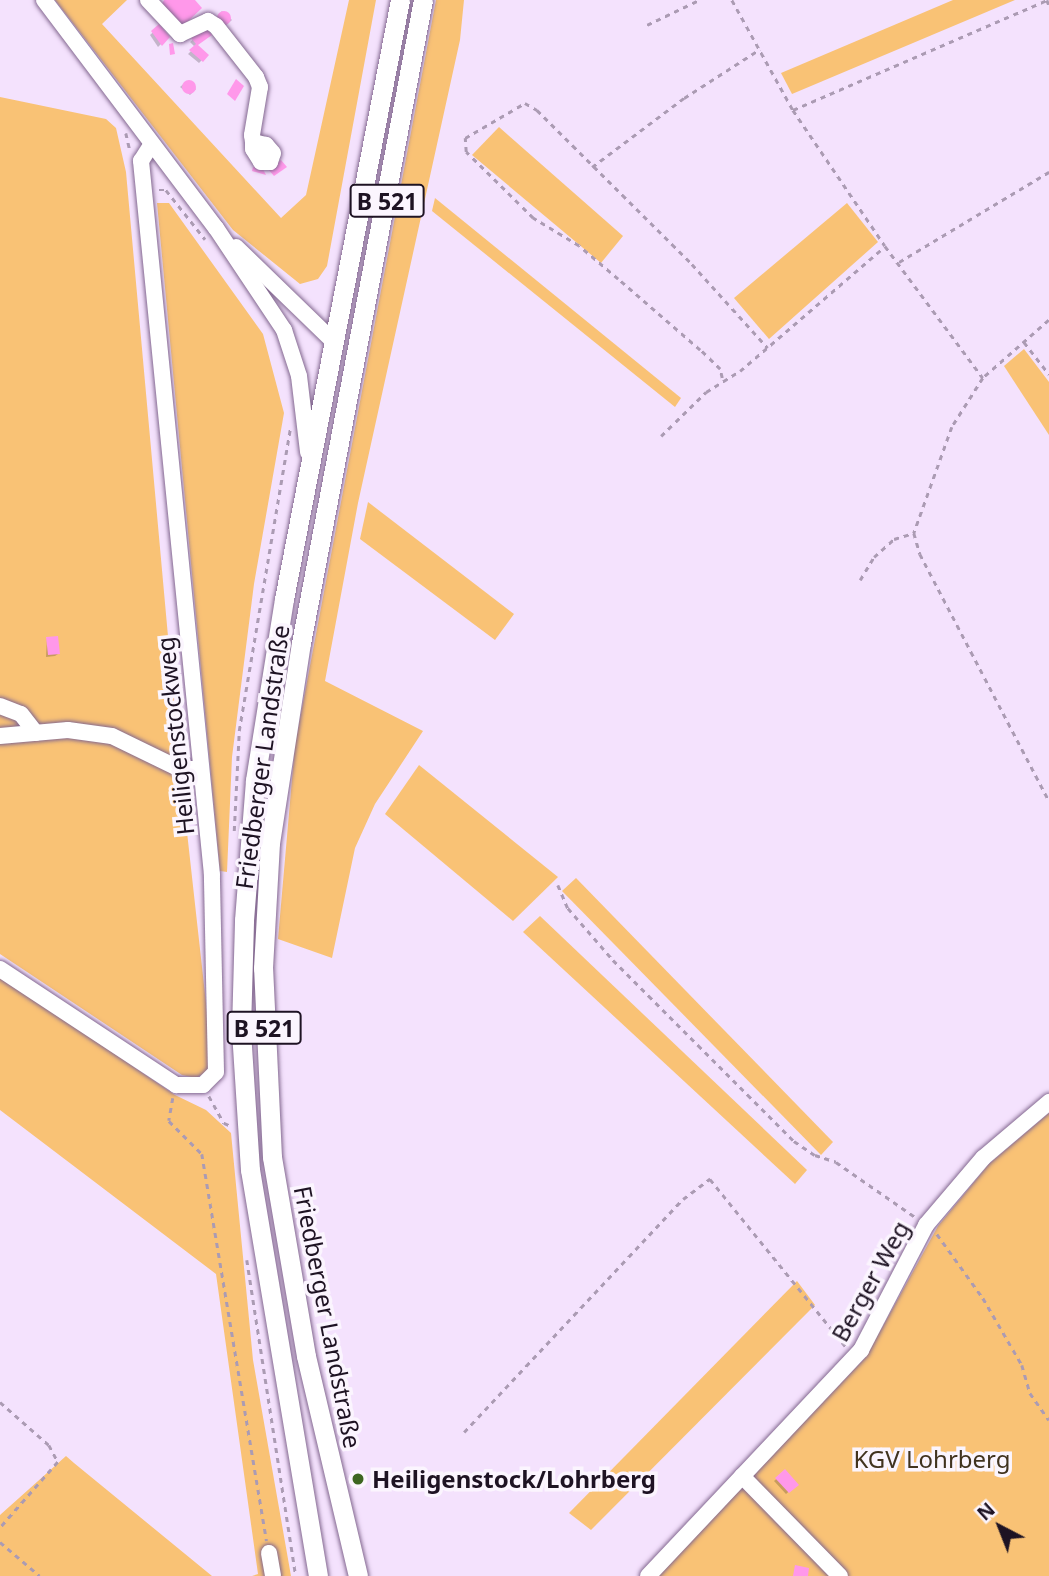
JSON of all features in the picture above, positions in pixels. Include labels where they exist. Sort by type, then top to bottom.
[{"type":"main road","name":"B 521","points":[[333,341],[400,0]]},
{"type":"main road","name":"B 521","points":[[350,401],[422,0]]},
{"type":"main road","points":[[333,341],[343,364],[350,401]]},
{"type":"main road","name":"Friedberger Landstraße","points":[[318,1576],[250,1170],[241,1029],[255,780],[309,454],[333,341]]},
{"type":"main road","name":"Friedberger Landstraße","points":[[350,401],[278,779],[266,908],[264,1029],[272,1157],[290,1274],[358,1576]]},
{"type":"street","points":[[148,0],[180,34],[208,21],[216,26],[257,77],[260,87],[253,142]]},
{"type":"street","name":"Friedberger Landstraße","points":[[47,1],[151,145],[216,228],[272,310],[293,352],[309,454]]},
{"type":"street","name":"Heiligenstockweg","points":[[151,145],[141,161],[212,876],[217,1051],[216,1072],[204,1085]]},
{"type":"street","points":[[143,181],[168,167]]},
{"type":"street","name":"Friedberger Landstraße","points":[[216,228],[333,341]]},
{"type":"street","points":[[0,706],[21,714],[36,733]]},
{"type":"street","points":[[0,736],[68,730],[112,736],[180,769],[201,769]]},
{"type":"street","points":[[0,969],[176,1085],[204,1085]]},
{"type":"street","name":"Berger Weg","points":[[648,1576],[855,1358],[926,1227],[983,1158],[1049,1102]]},
{"type":"street","points":[[742,1476],[840,1576]]},
{"type":"street","points":[[269,1553],[272,1576]]},
{"type":"path","points":[[647,25],[699,0]]},
{"type":"path","points":[[732,0],[793,110],[885,246],[983,378]]},
{"type":"path","points":[[793,110],[1047,0],[1049,5]]},
{"type":"path","points":[[592,167],[684,98],[760,49]]},
{"type":"path","points":[[722,378],[720,369],[700,350],[600,264],[533,218],[466,152],[465,138],[525,103],[692,264],[768,348]]},
{"type":"path","points":[[899,262],[1049,172]]},
{"type":"path","points":[[143,181],[155,190],[166,190],[209,245]]},
{"type":"path","points":[[661,436],[722,378],[740,371],[885,246]]},
{"type":"path","points":[[1049,320],[983,378],[952,427],[914,533],[920,554],[1049,801]]},
{"type":"path","points":[[1024,342],[1049,374]]},
{"type":"path","points":[[233,838],[239,731],[290,420]]},
{"type":"path","points":[[860,580],[874,557],[894,539],[914,533]]},
{"type":"path","points":[[558,885],[568,908],[613,960],[794,1141],[815,1155],[836,1162],[937,1234],[983,1298],[1022,1365],[1030,1393],[1049,1420]]},
{"type":"path","points":[[176,1085],[169,1121],[202,1154],[269,1553]]},
{"type":"path","points":[[204,1085],[224,1123],[231,1126],[232,1140]]},
{"type":"path","points":[[464,1432],[674,1208],[710,1179],[757,1231],[855,1358]]},
{"type":"path","points":[[246,1249],[296,1576]]},
{"type":"path","points":[[0,1402],[49,1445],[58,1462],[0,1528]]},
{"type":"path","points":[[0,1542],[40,1576]]},
{"type":"green space","points":[[55,0],[127,0],[102,24],[281,218],[306,195],[349,0],[376,0],[327,266],[318,279],[300,284],[233,230]]},
{"type":"green space","points":[[436,0],[464,0],[460,40],[358,503],[325,681],[423,731],[375,804],[355,848],[332,958],[278,939],[295,745]]},
{"type":"green space","points":[[953,0],[1015,0],[792,94],[781,73]]},
{"type":"green space","points":[[0,97],[106,119],[116,128],[126,172],[180,769],[212,1057],[209,1070],[196,1078],[182,1075],[0,954]]},
{"type":"green space","points":[[499,127],[623,236],[601,263],[472,155]]},
{"type":"green space","points":[[435,198],[681,398],[675,407],[432,211]]},
{"type":"green space","points":[[157,203],[169,203],[263,334],[284,413],[254,584],[232,757],[227,872],[220,871]]},
{"type":"green space","points":[[847,203],[878,242],[769,339],[734,298]]},
{"type":"green space","points":[[1024,349],[1049,382],[1049,435],[1004,366]]},
{"type":"green space","points":[[368,502],[514,614],[495,640],[360,539]]},
{"type":"green space","points":[[419,765],[558,877],[513,921],[385,814]]},
{"type":"green space","points":[[576,878],[833,1142],[821,1155],[562,891]]},
{"type":"green space","points":[[540,916],[807,1170],[795,1184],[523,932]]},
{"type":"green space","points":[[0,976],[175,1095],[206,1110],[231,1133],[253,1360],[291,1576],[252,1576],[258,1574],[216,1274],[0,1110]]},
{"type":"green space","name":"KGV Lohrberg","points":[[1049,1113],[1049,1576],[658,1576],[866,1357],[938,1226],[989,1164]]},
{"type":"green space","points":[[797,1281],[815,1305],[591,1530],[569,1513]]},
{"type":"green space","points":[[66,1456],[212,1576],[0,1576],[0,1515]]},
{"type":"building","points":[[164,0],[195,0],[202,8],[180,29],[160,8]]},
{"type":"building","points":[[221,11],[227,11],[231,18],[227,25],[221,25],[217,21],[217,15]]},
{"type":"building","points":[[159,24],[170,37],[162,46],[151,31]]},
{"type":"building","points":[[206,28],[212,35],[198,45],[209,55],[203,62],[189,50],[196,44],[191,38]]},
{"type":"building","points":[[173,43],[175,54],[170,55],[169,44]]},
{"type":"building","points":[[236,79],[244,86],[235,101],[227,94]]},
{"type":"building","points":[[186,80],[192,80],[196,87],[192,94],[186,94],[182,90],[182,84]]},
{"type":"building","points":[[281,160],[287,167],[274,176],[268,169]]},
{"type":"building","points":[[253,167],[263,169],[266,175],[252,171]]},
{"type":"building","points":[[58,636],[60,654],[48,655],[46,637]]},
{"type":"building","points":[[785,1469],[799,1485],[789,1493],[775,1478]]},
{"type":"building","points":[[795,1565],[809,1568],[808,1576],[793,1576]]},
{"type":"place","name":"Heiligenstock/Lohrberg","points":[[358,1479]]}]
